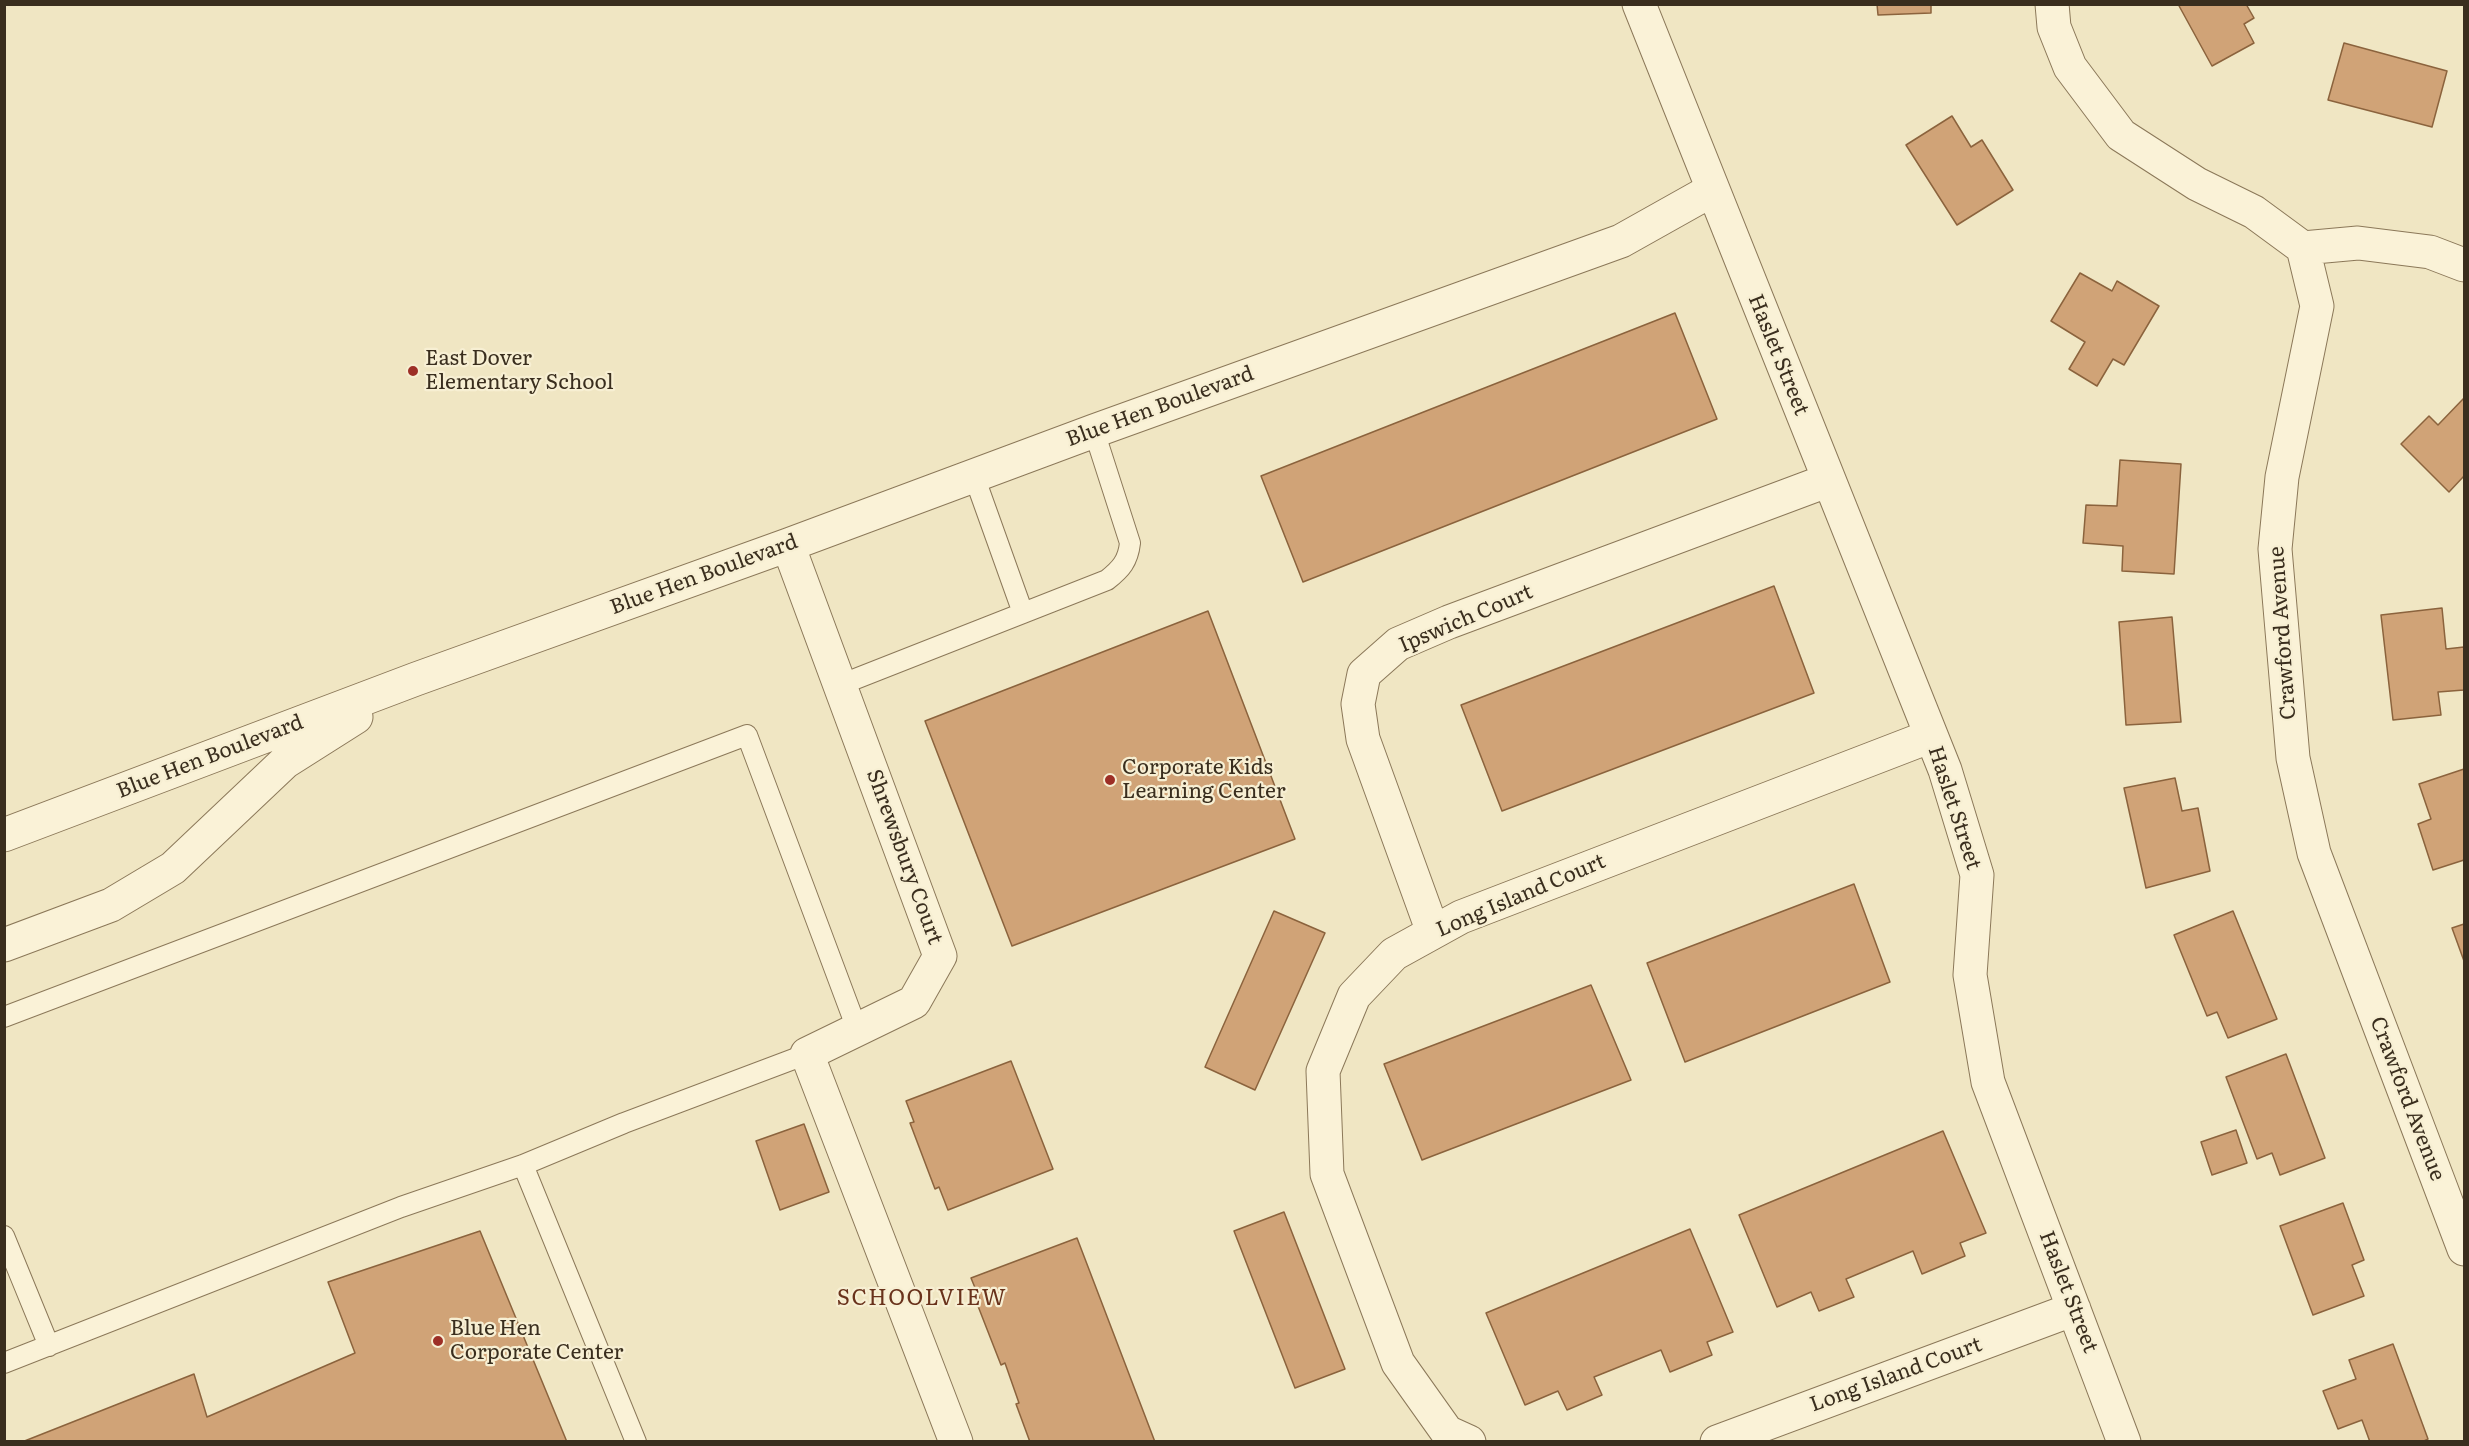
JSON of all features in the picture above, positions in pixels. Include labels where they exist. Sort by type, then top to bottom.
[{"type":"street","points":[[1639,4],[1712,190]]},
{"type":"street","points":[[2052,4],[2054,27],[2070,67],[2121,135],[2197,184],[2254,212],[2303,248],[2358,243],[2430,252],[2464,265]]},
{"type":"street","name":"Blue Hen Boulevard","points":[[4,835],[416,679],[788,545],[1094,430],[1621,241],[1712,190]]},
{"type":"street","name":"Haslet Street","points":[[1712,190],[1945,770],[1977,875],[1970,975],[1988,1082],[2124,1442]]},
{"type":"street","name":"Crawford Avenue","points":[[2303,248],[2317,306],[2282,477],[2275,549],[2293,758],[2314,853],[2464,1249]]},
{"type":"street","name":"Ipswich Court","points":[[1433,932],[1363,739],[1358,704],[1364,674],[1398,644],[1449,622],[1829,480]]},
{"type":"street","name":"Shrewsbury Court","points":[[788,545],[940,956],[914,1002],[807,1054]]},
{"type":"street","name":"Blue Hen Boulevard","points":[[4,945],[111,905],[173,868],[285,762],[416,679]]},
{"type":"street","name":"Long Island Court","points":[[1469,1442],[1448,1432],[1398,1363],[1327,1174],[1323,1071],[1354,996],[1394,954],[1461,916],[1931,736]]},
{"type":"street","points":[[807,1054],[956,1442]]},
{"type":"street","name":"Long Island Court","points":[[1717,1442],[2074,1309]]},
{"type":"lane","points":[[840,685],[1107,580],[1119,571],[1128,557],[1130,543],[1094,430]]},
{"type":"lane","points":[[974,476],[1023,613]]},
{"type":"lane","points":[[4,1017],[747,735],[857,1029]]},
{"type":"lane","points":[[4,1363],[401,1206],[523,1165],[624,1123],[807,1054]]},
{"type":"lane","points":[[523,1165],[636,1442]]},
{"type":"lane","points":[[4,1236],[49,1346]]},
{"type":"building","points":[[1877,4],[1931,4],[1931,13],[1878,15]]},
{"type":"building","points":[[2178,4],[2246,4],[2254,18],[2244,24],[2254,43],[2212,66]]},
{"type":"building","points":[[2344,43],[2447,71],[2432,127],[2328,100]]},
{"type":"building","points":[[1952,116],[1971,147],[1982,140],[2013,190],[1957,225],[1906,145]]},
{"type":"building","points":[[2080,273],[2112,291],[2117,281],[2159,306],[2124,365],[2113,359],[2097,386],[2069,369],[2085,342],[2051,321]]},
{"type":"building","points":[[1675,313],[1717,419],[1303,582],[1261,476]]},
{"type":"building","points":[[2464,398],[2464,476],[2449,492],[2401,444],[2429,416],[2438,425]]},
{"type":"building","points":[[2120,460],[2181,464],[2174,574],[2122,571],[2123,546],[2083,543],[2086,505],[2117,506]]},
{"type":"building","points":[[1774,586],[1814,693],[1502,811],[1461,705]]},
{"type":"building","points":[[2442,608],[2446,649],[2464,647],[2464,690],[2438,692],[2441,715],[2393,720],[2381,615]]},
{"type":"building","name":"Corporate Kids Learning Center","points":[[1208,611],[1295,839],[1012,946],[925,721]]},
{"type":"building","points":[[2172,617],[2181,722],[2126,725],[2119,622]]},
{"type":"building","points":[[2464,769],[2464,860],[2433,870],[2418,824],[2431,819],[2419,784]]},
{"type":"building","points":[[2175,778],[2182,811],[2198,808],[2210,871],[2146,888],[2124,788]]},
{"type":"building","points":[[1854,884],[1890,982],[1685,1062],[1647,963]]},
{"type":"building","points":[[1274,911],[1325,933],[1255,1090],[1205,1067]]},
{"type":"building","points":[[2233,911],[2277,1019],[2228,1038],[2217,1012],[2207,1016],[2174,935]]},
{"type":"building","points":[[2464,924],[2464,961],[2452,928]]},
{"type":"building","points":[[1591,985],[1631,1080],[1422,1160],[1384,1064]]},
{"type":"building","points":[[2286,1054],[2325,1158],[2280,1175],[2272,1153],[2257,1159],[2226,1077]]},
{"type":"building","points":[[1011,1061],[1053,1169],[948,1210],[939,1187],[935,1189],[910,1123],[914,1122],[906,1101]]},
{"type":"building","points":[[804,1124],[829,1192],[780,1210],[756,1141]]},
{"type":"building","points":[[2236,1130],[2247,1163],[2212,1175],[2201,1142]]},
{"type":"building","points":[[1943,1131],[1986,1233],[1960,1243],[1965,1256],[1922,1274],[1913,1251],[1846,1279],[1854,1297],[1819,1311],[1811,1292],[1777,1307],[1739,1215]]},
{"type":"building","points":[[2343,1203],[2364,1260],[2352,1265],[2364,1296],[2313,1315],[2280,1226]]},
{"type":"building","points":[[1284,1212],[1345,1369],[1295,1388],[1234,1231]]},
{"type":"building","points":[[1690,1229],[1733,1332],[1707,1342],[1712,1355],[1670,1372],[1661,1350],[1594,1377],[1602,1395],[1567,1410],[1558,1391],[1525,1405],[1486,1313]]},
{"type":"building","name":"Blue Hen Corporate Center","points":[[480,1231],[567,1442],[22,1442],[194,1374],[207,1417],[355,1353],[328,1282]]},
{"type":"building","points":[[1077,1238],[1155,1442],[1030,1442],[1016,1404],[1019,1403],[1005,1363],[1001,1365],[976,1301],[980,1300],[971,1278]]},
{"type":"building","points":[[2393,1344],[2428,1439],[2422,1442],[2370,1442],[2362,1420],[2338,1429],[2323,1391],[2356,1379],[2349,1360]]},
{"type":"place","name":"East Dover Elementary School","points":[[413,371]]},
{"type":"place","name":"Corporate Kids Learning Center","points":[[1110,780]]},
{"type":"place","name":"Blue Hen Corporate Center","points":[[438,1341]]},
{"type":"district","name":"SCHOOLVIEW","points":[[922,1299]]}]
